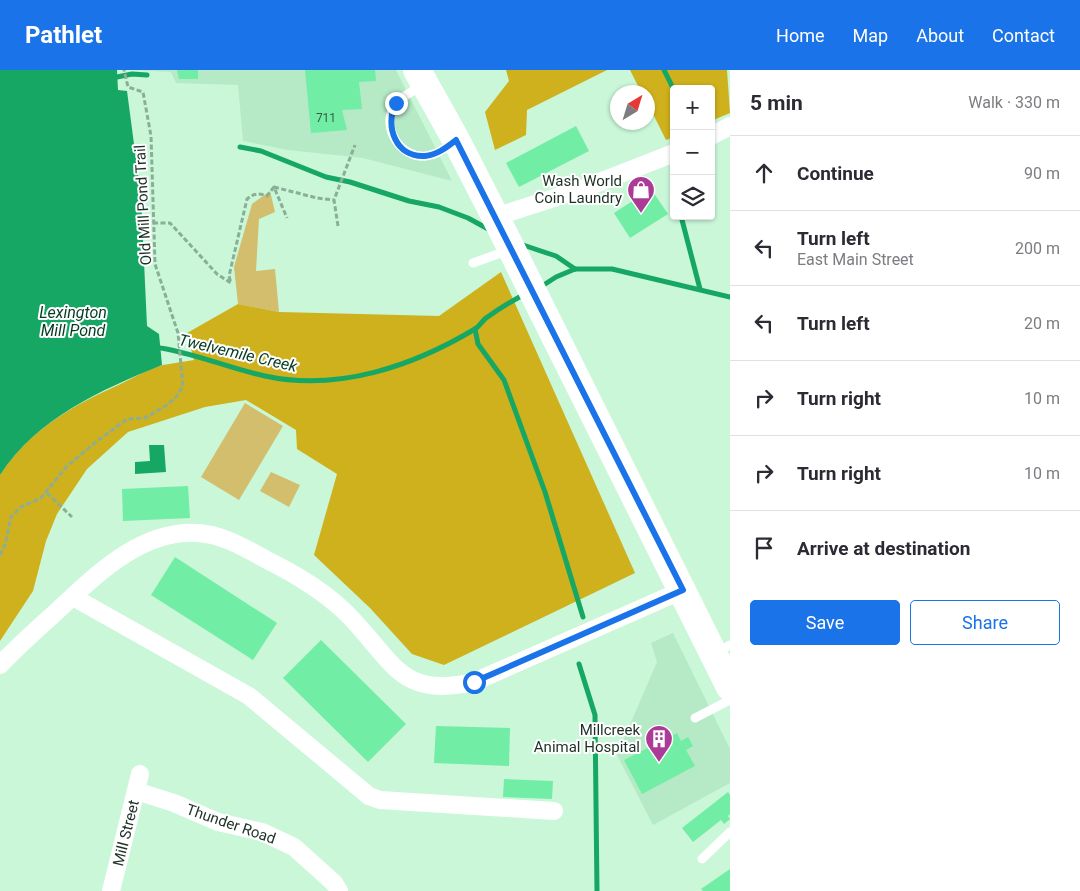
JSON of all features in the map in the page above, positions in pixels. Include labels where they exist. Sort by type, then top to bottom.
[{"type":"main road","points":[[421,77],[456,140],[536,296],[683,590],[722,650],[730,686]]},
{"type":"street","points":[[715,134],[730,126]]},
{"type":"street","points":[[503,232],[582,189],[670,155]]},
{"type":"street","points":[[0,665],[110,564],[138,547],[160,538],[180,534],[197,533],[216,536],[233,542],[307,582],[342,609],[389,664],[420,684],[437,688],[474,682],[683,590]]},
{"type":"street","points":[[73,596],[249,696],[358,789],[369,796],[380,800],[554,811]]},
{"type":"street","name":"Mill Street","points":[[111,891],[138,782]]},
{"type":"street","name":"Thunder Road","points":[[138,782],[174,803],[218,822],[262,832],[294,847],[334,883],[339,891]]},
{"type":"lane","points":[[421,77],[396,103],[390,120],[392,136],[400,147],[414,156],[436,154],[456,140]]},
{"type":"lane","points":[[473,263],[503,232]]},
{"type":"lane","points":[[695,718],[730,700]]},
{"type":"lane","points":[[702,859],[730,832]]},
{"type":"path","name":"Old Mill Pond Trail","points":[[0,554],[5,545],[11,517],[20,507],[41,498],[47,493],[67,466],[96,442],[127,419],[145,418],[176,398],[183,386],[178,333],[155,264],[152,136],[142,92],[137,88],[128,87],[124,70]]},
{"type":"path","points":[[338,226],[334,200],[356,145]]},
{"type":"path","points":[[154,223],[170,223],[217,274],[231,283],[230,276],[247,199],[252,194],[260,193],[267,196],[274,187]]},
{"type":"path","points":[[274,187],[317,198],[334,200]]},
{"type":"path","points":[[274,187],[287,218]]},
{"type":"path","points":[[47,493],[72,517]]},
{"type":"shaded area","points":[[131,70],[396,70],[452,181],[363,158],[288,150],[243,141],[238,85],[176,83],[171,72]]},
{"type":"shaded area","points":[[506,70],[607,70],[527,110],[526,135],[495,150],[485,112],[509,81]]},
{"type":"shaded area","points":[[630,70],[727,70],[730,113],[715,119],[715,85],[670,85],[670,138],[666,140],[655,118],[655,85],[638,85]]},
{"type":"shaded area","points":[[270,191],[275,212],[259,219],[256,271],[275,269],[279,312],[238,304],[234,267],[252,204]]},
{"type":"shaded area","points":[[501,272],[635,573],[444,665],[412,654],[370,608],[314,555],[337,474],[297,449],[296,430],[246,400],[205,407],[128,432],[87,469],[57,514],[46,541],[33,591],[0,641],[0,475],[23,446],[50,423],[97,395],[150,370],[163,365],[194,360],[187,333],[238,304],[279,312],[439,316]]},
{"type":"shaded area","points":[[245,403],[283,426],[239,500],[201,477]]},
{"type":"shaded area","points":[[271,472],[300,485],[289,507],[260,491]]},
{"type":"shaded area","points":[[673,633],[730,749],[730,783],[653,825],[617,755],[657,662],[651,643]]},
{"type":"water","name":"Lexington Mill Pond","points":[[0,70],[117,70],[118,90],[127,91],[141,197],[147,326],[159,334],[162,365],[94,396],[51,422],[32,437],[0,475]]},
{"type":"water","points":[[149,445],[164,445],[166,472],[135,474],[135,462],[150,461]]},
{"type":"building","points":[[177,70],[198,70],[198,79],[179,79]]},
{"type":"building","points":[[305,70],[375,70],[376,81],[359,82],[362,109],[342,110],[347,130],[311,133]]},
{"type":"building","points":[[576,126],[589,151],[519,187],[506,163]]},
{"type":"building","name":"Wash World Coin Laundry","points":[[651,189],[668,214],[630,238],[614,213]]},
{"type":"building","points":[[188,486],[190,518],[123,521],[122,489]]},
{"type":"building","points":[[175,557],[277,623],[253,660],[151,595]]},
{"type":"building","points":[[321,640],[406,724],[368,762],[283,678]]},
{"type":"building","points":[[436,726],[510,728],[509,766],[434,763]]},
{"type":"building","name":"Millcreek Animal Hospital","points":[[677,733],[681,741],[688,737],[693,746],[686,750],[695,766],[642,794],[624,760]]},
{"type":"building","points":[[504,779],[553,781],[552,799],[503,797]]},
{"type":"building","points":[[728,792],[730,795],[730,814],[728,816],[730,819],[724,824],[721,820],[693,842],[682,828]]},
{"type":"building","points":[[730,869],[730,891],[703,891],[701,889]]},
{"type":"waterway","points":[[664,70],[672,85]]},
{"type":"waterway","points":[[117,77],[132,74],[147,75]]},
{"type":"waterway","points":[[240,147],[261,151],[326,177],[350,182],[409,201],[439,207],[468,218],[490,230]]},
{"type":"waterway","points":[[682,220],[700,289]]},
{"type":"waterway","points":[[520,244],[556,256],[575,269]]},
{"type":"waterway","name":"Twelvemile Creek","points":[[539,288],[556,277],[575,269],[612,269],[730,297]]},
{"type":"waterway","name":"Twelvemile Creek","points":[[154,347],[168,349],[265,376],[292,380],[320,381],[347,378],[401,364],[426,354],[475,329],[487,317],[525,294]]},
{"type":"waterway","points":[[475,329],[478,344],[504,380],[545,492],[583,617]]},
{"type":"waterway","points":[[579,664],[595,715],[597,891]]},
{"type":"place","name":"Wash World Coin Laundry","points":[[641,214]]},
{"type":"place","name":"Millcreek Animal Hospital","points":[[659,763]]},
{"type":"route","points":[[396,103],[390,120],[392,136],[400,147],[414,156],[436,154],[456,140],[683,590],[474,682]]}]
